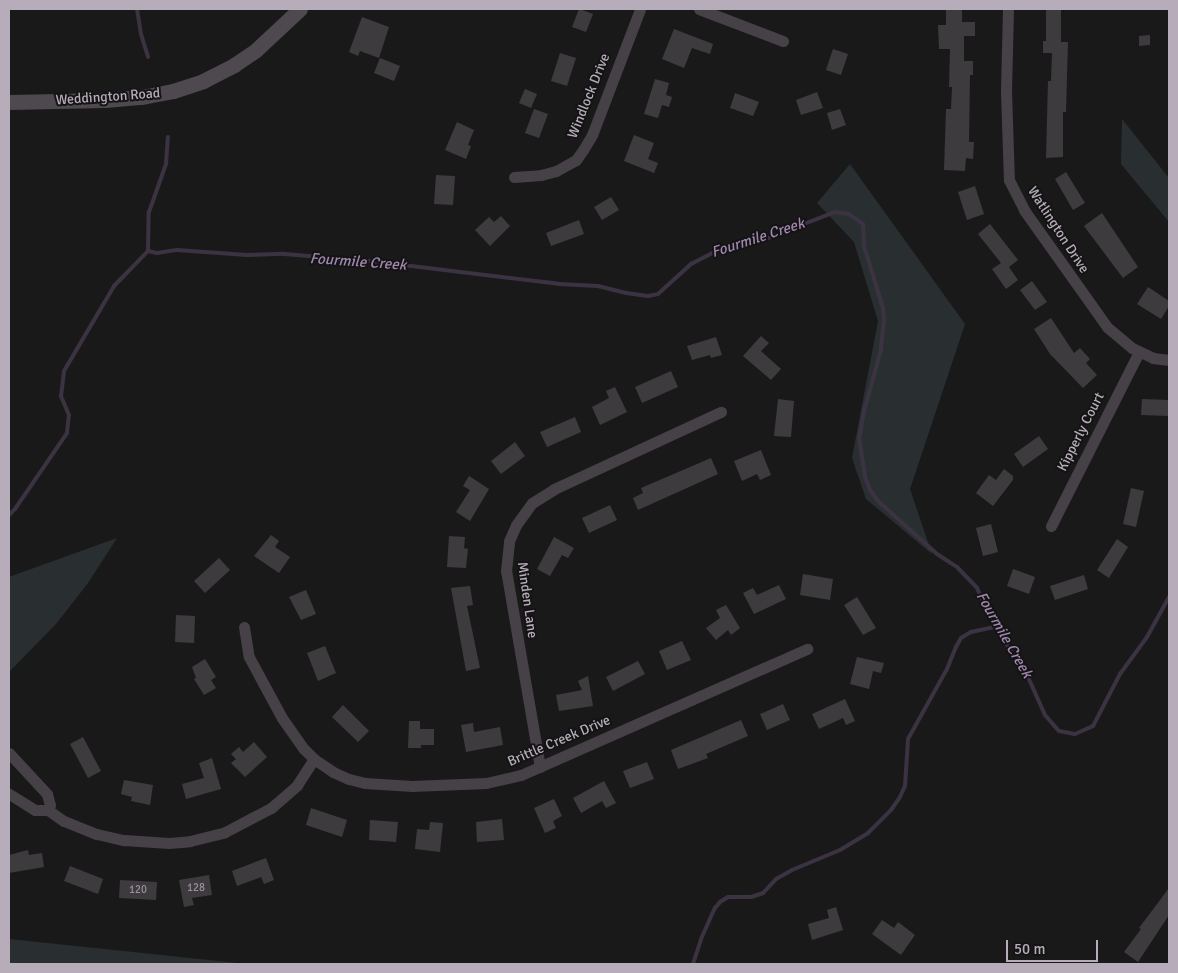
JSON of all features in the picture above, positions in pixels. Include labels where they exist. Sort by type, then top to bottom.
[{"type":"main road","name":"Weddington Road","points":[[9,102],[105,100],[142,97],[173,91],[203,81],[234,65],[256,50],[300,9]]},
{"type":"street","name":"Windlock Drive","points":[[514,177],[541,175],[556,171],[576,160],[592,135],[640,9]]},
{"type":"street","points":[[700,9],[783,41]]},
{"type":"street","name":"Watlington Drive","points":[[1008,9],[1006,91],[1009,180],[1024,210],[1107,327],[1120,340],[1138,352],[1153,358],[1169,360]]},
{"type":"street","name":"Kipperly Court","points":[[1051,526],[1138,352]]},
{"type":"street","name":"Minden Lane","points":[[540,768],[506,571],[509,541],[516,525],[532,503],[554,489],[722,412]]},
{"type":"street","name":"Brittle Creek Drive","points":[[244,627],[249,657],[282,718],[304,749],[314,759],[333,772],[349,779],[365,783],[412,786],[486,784],[521,776],[807,649]]},
{"type":"street","points":[[9,753],[47,794],[51,800],[48,810]]},
{"type":"street","points":[[9,794],[35,810],[48,810],[64,821],[97,834],[124,840],[169,843],[190,841],[225,832],[270,808],[296,785],[314,759]]},
{"type":"shaded area","points":[[1122,119],[1169,178],[1169,222],[1121,164]]},
{"type":"shaded area","points":[[850,164],[965,324],[910,489],[932,554],[866,499],[852,458],[878,321],[854,242],[817,203]]},
{"type":"shaded area","points":[[117,538],[88,583],[56,624],[9,672],[9,577]]},
{"type":"shaded area","points":[[9,939],[247,964],[9,964]]},
{"type":"building","points":[[579,9],[593,14],[586,32],[572,27]]},
{"type":"building","points":[[946,9],[962,9],[962,22],[975,22],[975,36],[964,36],[964,61],[973,61],[973,75],[970,75],[969,142],[974,142],[973,159],[966,158],[965,171],[944,170],[946,109],[951,109],[952,87],[949,87],[950,49],[939,49],[938,25],[946,25]]},
{"type":"building","points":[[1046,9],[1061,9],[1061,42],[1068,42],[1066,112],[1063,112],[1063,157],[1046,158],[1048,81],[1051,81],[1052,53],[1043,53],[1043,41],[1046,41]]},
{"type":"building","points":[[362,17],[389,27],[379,58],[360,51],[358,56],[349,52]]},
{"type":"building","points":[[674,29],[713,44],[710,54],[692,48],[684,68],[662,59]]},
{"type":"building","points":[[1150,35],[1150,45],[1139,46],[1139,36]]},
{"type":"building","points":[[833,49],[848,54],[841,75],[826,70]]},
{"type":"building","points":[[560,53],[576,58],[567,86],[551,81]]},
{"type":"building","points":[[380,58],[400,66],[394,81],[374,73]]},
{"type":"building","points":[[655,79],[669,83],[666,95],[672,97],[669,107],[662,105],[658,118],[644,114]]},
{"type":"building","points":[[525,89],[537,94],[531,108],[519,103]]},
{"type":"building","points":[[817,92],[823,108],[801,115],[796,100]]},
{"type":"building","points":[[735,93],[759,102],[753,116],[730,108]]},
{"type":"building","points":[[534,109],[548,114],[539,138],[525,133]]},
{"type":"building","points":[[840,109],[846,125],[832,130],[827,113]]},
{"type":"building","points":[[457,122],[474,130],[468,145],[471,146],[466,159],[445,150]]},
{"type":"building","points":[[634,135],[654,143],[648,159],[658,163],[654,173],[624,161]]},
{"type":"building","points":[[1066,172],[1085,203],[1073,210],[1055,179]]},
{"type":"building","points":[[436,175],[455,176],[453,205],[434,204]]},
{"type":"building","points":[[975,186],[984,214],[967,220],[958,192]]},
{"type":"building","points":[[611,197],[619,210],[602,220],[594,207]]},
{"type":"building","points":[[1102,213],[1138,267],[1123,278],[1084,226]]},
{"type":"building","points":[[501,216],[510,226],[490,246],[475,230],[489,217],[494,222]]},
{"type":"building","points":[[579,220],[584,234],[551,246],[546,233]]},
{"type":"building","points":[[990,224],[1018,260],[1009,267],[1018,280],[1006,289],[992,269],[1001,263],[978,234]]},
{"type":"building","points":[[1032,281],[1047,302],[1035,310],[1020,290]]},
{"type":"building","points":[[1148,287],[1169,301],[1169,306],[1161,319],[1137,304]]},
{"type":"building","points":[[1051,318],[1074,353],[1080,348],[1090,359],[1086,363],[1097,375],[1083,388],[1050,354],[1034,329]]},
{"type":"building","points":[[761,336],[769,343],[761,351],[781,369],[771,380],[743,356]]},
{"type":"building","points":[[716,337],[722,355],[711,358],[710,355],[692,360],[687,346]]},
{"type":"building","points":[[671,371],[678,387],[642,403],[635,387]]},
{"type":"building","points":[[615,387],[627,412],[600,425],[592,407],[609,398],[606,391]]},
{"type":"building","points":[[778,399],[794,401],[791,437],[774,436]]},
{"type":"building","points":[[1142,399],[1169,400],[1169,416],[1141,415]]},
{"type":"building","points":[[575,417],[581,432],[547,447],[540,432]]},
{"type":"building","points":[[1039,436],[1048,449],[1023,467],[1014,454]]},
{"type":"building","points":[[515,442],[525,456],[501,474],[491,461]]},
{"type":"building","points":[[761,450],[771,475],[760,480],[757,474],[742,481],[734,461]]},
{"type":"building","points":[[711,458],[718,474],[638,510],[633,498],[643,493],[641,488]]},
{"type":"building","points":[[1004,469],[1013,476],[1013,480],[993,506],[976,493],[989,475],[996,480]]},
{"type":"building","points":[[469,476],[489,489],[470,521],[456,512],[470,490],[463,486]]},
{"type":"building","points":[[1131,488],[1144,491],[1136,527],[1123,524]]},
{"type":"building","points":[[610,505],[617,520],[589,533],[582,518]]},
{"type":"building","points":[[991,524],[998,552],[983,556],[976,528]]},
{"type":"building","points":[[271,535],[279,541],[275,547],[290,557],[279,573],[254,556]]},
{"type":"building","points":[[449,536],[465,537],[464,548],[468,549],[466,568],[447,567]]},
{"type":"building","points":[[554,537],[574,548],[568,558],[562,555],[550,576],[537,569]]},
{"type":"building","points":[[1117,539],[1128,547],[1109,578],[1097,570]]},
{"type":"building","points":[[219,558],[230,570],[205,593],[194,581]]},
{"type":"building","points":[[1013,569],[1035,577],[1029,594],[1007,586]]},
{"type":"building","points":[[803,574],[833,579],[830,600],[800,595]]},
{"type":"building","points":[[1084,575],[1088,589],[1055,600],[1050,586]]},
{"type":"building","points":[[779,585],[786,599],[754,614],[743,593],[753,588],[757,595]]},
{"type":"building","points":[[470,586],[473,605],[467,606],[480,668],[466,671],[451,588]]},
{"type":"building","points":[[306,590],[316,614],[301,620],[289,597]]},
{"type":"building","points":[[857,597],[876,628],[863,635],[844,605]]},
{"type":"building","points":[[726,605],[740,628],[731,635],[728,630],[716,640],[706,628],[720,618],[716,610]]},
{"type":"building","points":[[176,615],[195,616],[194,643],[175,642]]},
{"type":"building","points":[[682,641],[691,660],[667,670],[659,651]]},
{"type":"building","points":[[325,646],[336,673],[318,681],[307,653]]},
{"type":"building","points":[[857,657],[884,663],[881,673],[873,671],[869,689],[850,684]]},
{"type":"building","points":[[205,659],[216,677],[211,680],[216,688],[204,695],[194,679],[196,678],[192,667]]},
{"type":"building","points":[[638,661],[645,674],[613,691],[606,677]]},
{"type":"building","points":[[588,676],[593,706],[559,711],[556,695],[582,690],[578,681]]},
{"type":"building","points":[[845,699],[855,721],[846,725],[843,718],[819,729],[812,714]]},
{"type":"building","points":[[783,704],[790,720],[767,730],[760,714]]},
{"type":"building","points":[[343,705],[369,731],[358,742],[332,717]]},
{"type":"building","points":[[741,720],[748,736],[706,754],[708,758],[678,769],[671,750]]},
{"type":"building","points":[[409,721],[420,721],[420,729],[434,729],[434,745],[408,748]]},
{"type":"building","points":[[473,723],[474,732],[500,727],[503,745],[466,752],[461,725]]},
{"type":"building","points":[[83,737],[101,771],[88,778],[70,744]]},
{"type":"building","points":[[254,742],[267,757],[245,777],[231,763],[236,759],[231,754],[239,747],[243,752]]},
{"type":"building","points":[[212,758],[221,789],[186,799],[182,784],[204,778],[199,763]]},
{"type":"building","points":[[647,762],[654,779],[630,788],[623,771]]},
{"type":"building","points":[[124,780],[153,785],[150,805],[131,801],[132,797],[121,794]]},
{"type":"building","points":[[604,781],[616,803],[606,808],[602,801],[581,813],[573,798]]},
{"type":"building","points":[[554,799],[562,816],[553,821],[556,828],[545,833],[534,808]]},
{"type":"building","points":[[311,808],[347,820],[342,837],[306,825]]},
{"type":"building","points":[[502,819],[504,840],[477,842],[476,822]]},
{"type":"building","points":[[370,820],[398,822],[396,842],[369,840]]},
{"type":"building","points":[[430,822],[443,823],[440,852],[415,849],[417,829],[429,830]]},
{"type":"building","points":[[28,850],[29,855],[42,853],[44,867],[9,873],[9,855]]},
{"type":"building","points":[[266,858],[274,880],[264,884],[261,877],[237,886],[232,871]]},
{"type":"building","points":[[70,866],[103,879],[98,894],[64,881]]},
{"type":"building","points":[[209,875],[212,895],[192,898],[194,905],[184,907],[179,880]]},
{"type":"building","points":[[120,880],[157,882],[156,900],[119,898]]},
{"type":"building","points":[[1169,888],[1169,915],[1138,962],[1124,952],[1141,929],[1139,928]]},
{"type":"building","points":[[836,907],[843,930],[812,940],[808,924],[829,918],[827,910]]},
{"type":"building","points":[[882,920],[894,928],[898,922],[915,935],[901,955],[872,934]]},
{"type":"waterway","points":[[137,9],[141,34],[148,57]]},
{"type":"waterway","points":[[148,251],[149,212],[166,164],[168,137]]},
{"type":"waterway","name":"Fourmile Creek","points":[[148,251],[157,253],[177,250],[247,255],[284,254],[370,261],[559,284],[598,286],[648,296],[658,294],[691,264],[728,245],[768,238],[835,212],[849,214],[863,224],[864,246],[883,308],[884,319],[881,350],[864,411],[859,438],[865,477],[870,490],[879,502],[937,554],[957,567],[977,588],[995,627],[1028,677],[1045,715],[1059,731],[1075,734],[1093,726],[1120,674],[1147,637],[1169,597]]},
{"type":"waterway","name":"Fourmile Creek","points":[[9,515],[67,433],[69,415],[61,396],[64,371],[114,286],[148,251]]},
{"type":"waterway","points":[[693,964],[701,939],[715,908],[720,902],[728,897],[751,897],[763,893],[776,879],[792,870],[840,850],[868,833],[891,810],[905,786],[908,739],[947,669],[961,638],[971,632],[995,627]]}]
